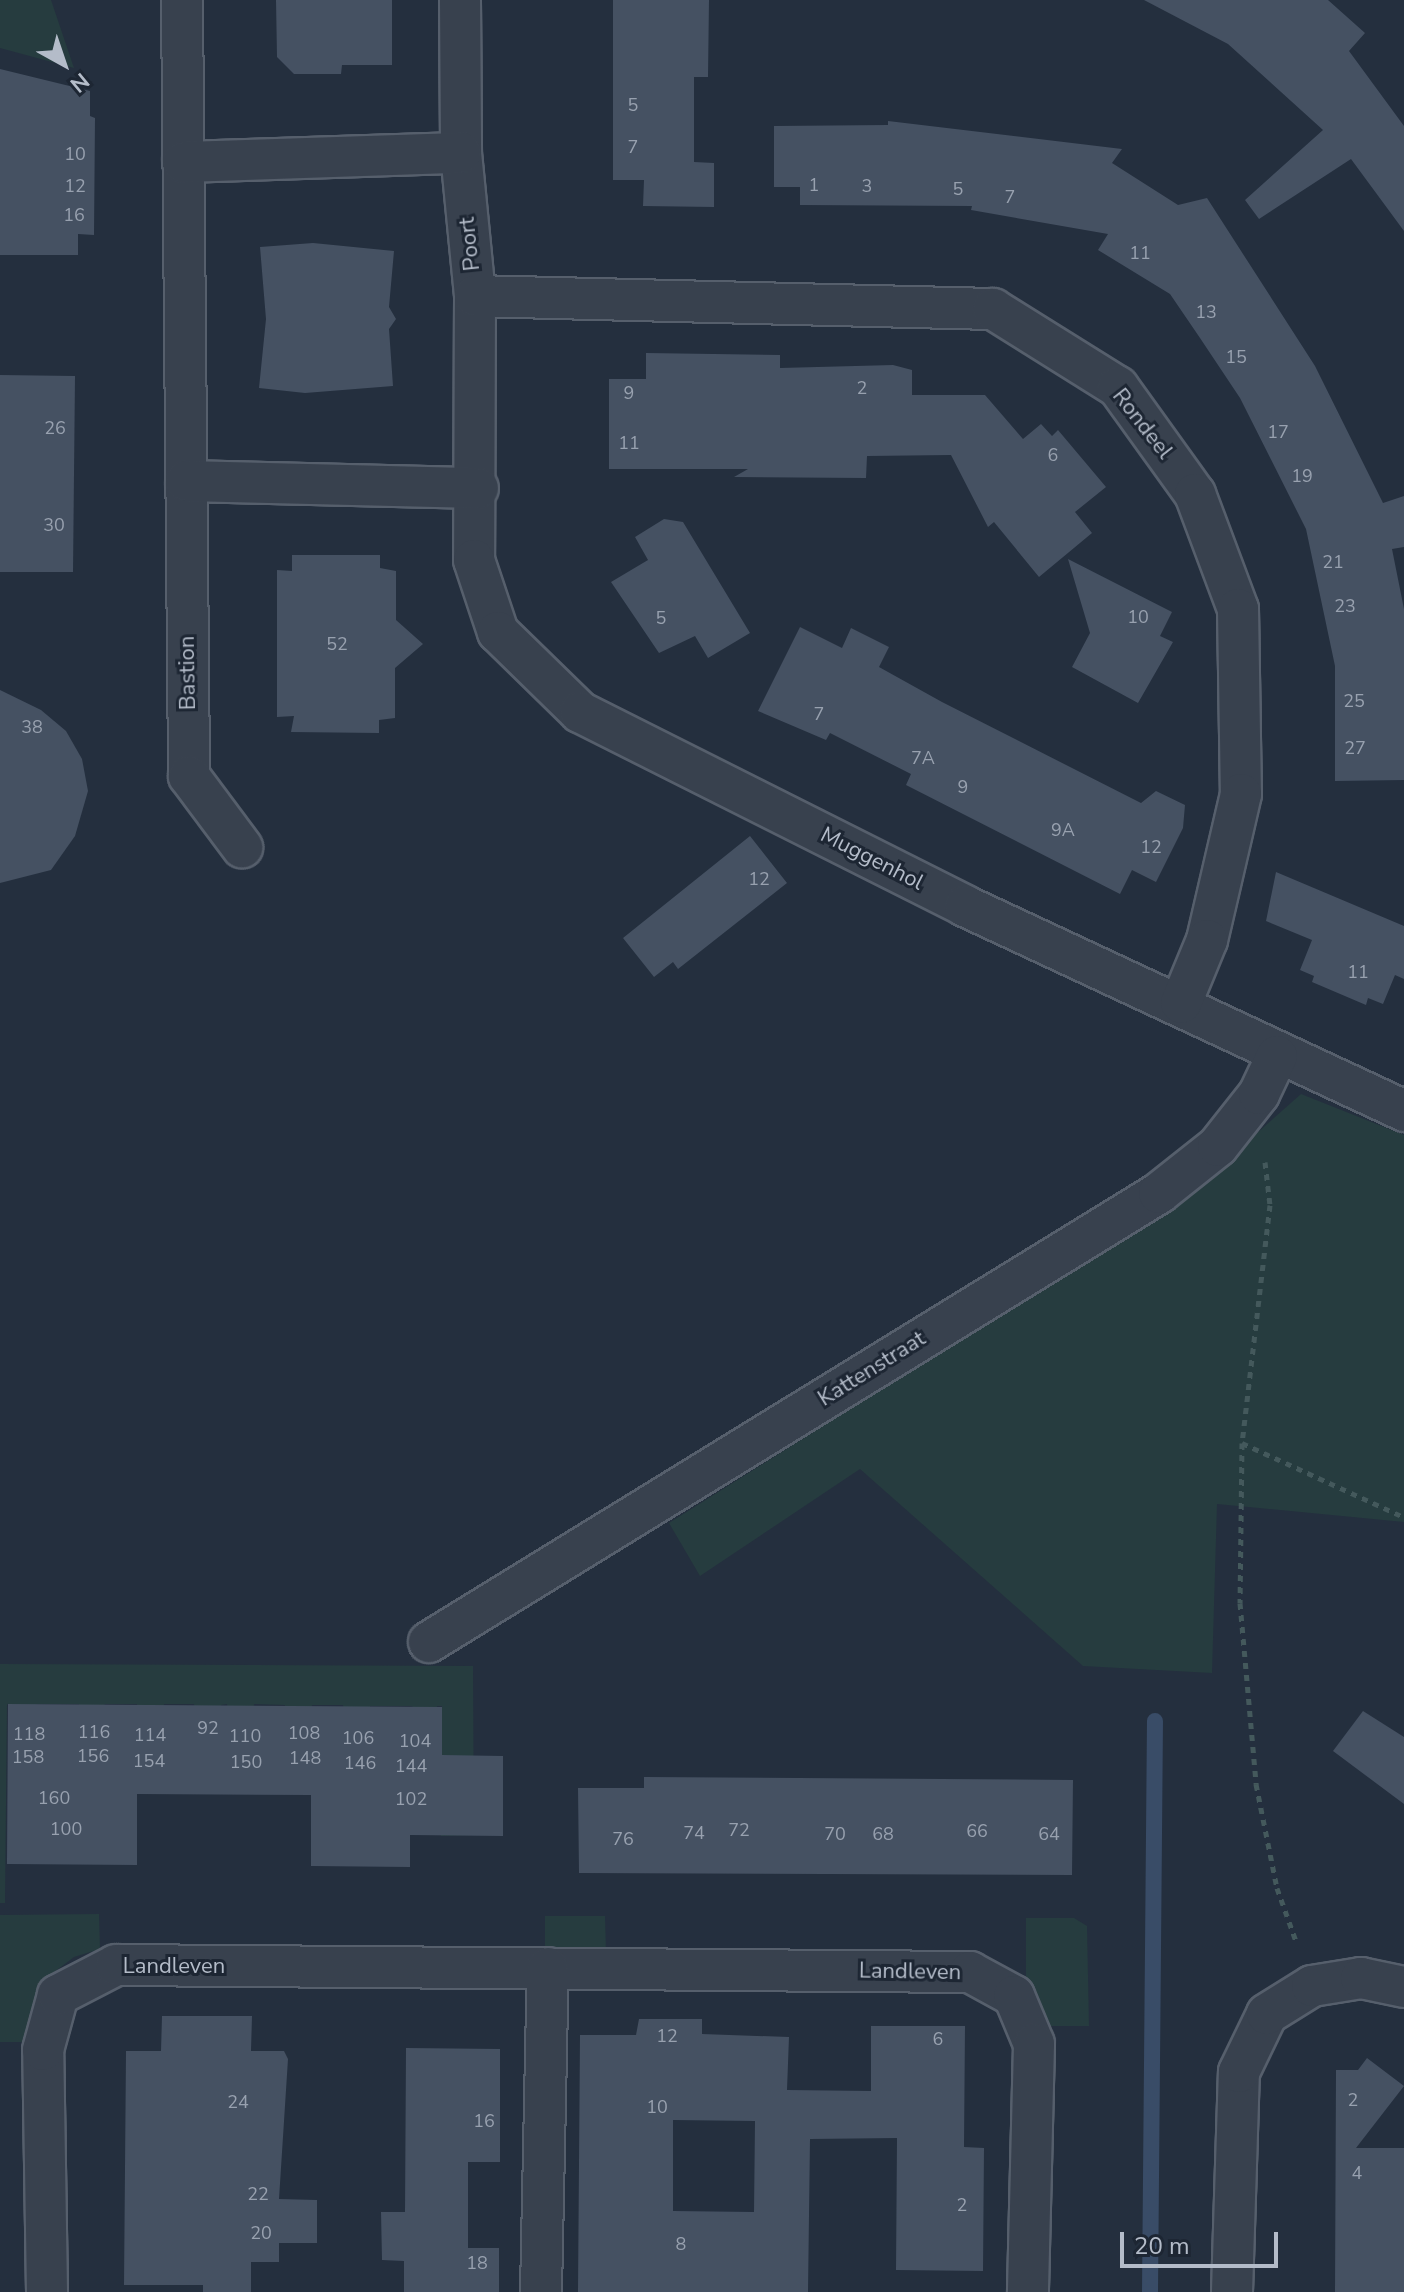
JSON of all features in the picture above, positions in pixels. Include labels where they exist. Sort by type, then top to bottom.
[{"type":"street","name":"Bastion","points":[[182,0],[189,776],[242,847]]},
{"type":"street","name":"Poort","points":[[460,0],[461,153],[475,296],[478,488]]},
{"type":"street","points":[[183,162],[461,153]]},
{"type":"street","name":"Rondeel","points":[[475,296],[993,309],[1118,387],[1195,494],[1238,609],[1241,794],[1207,940],[1181,1003]]},
{"type":"street","points":[[186,481],[478,488]]},
{"type":"street","name":"Muggenhol","points":[[478,488],[474,560],[498,632],[580,712],[965,906],[1181,1003],[1277,1056],[1404,1111]]},
{"type":"street","name":"Kattenstraat","points":[[429,1642],[1159,1193],[1218,1146],[1259,1094],[1277,1056]]},
{"type":"street","name":"Landleven","points":[[47,2292],[43,2050],[58,1995],[116,1965],[970,1972],[1014,1996],[1034,2044],[1028,2292]]},
{"type":"street","points":[[541,2292],[548,1968]]},
{"type":"street","points":[[1232,2292],[1239,2072],[1267,2014],[1312,1986],[1361,1978],[1404,1987]]},
{"type":"path","points":[[1263,1153],[1270,1205],[1242,1443],[1240,1603],[1256,1784],[1277,1888],[1312,1986]]},
{"type":"path","points":[[1242,1443],[1404,1517]]},
{"type":"green space","points":[[0,0],[51,0],[74,68],[0,48]]},
{"type":"green space","points":[[1301,1094],[1404,1135],[1404,1522],[1217,1504],[1212,1673],[1083,1666],[860,1469],[700,1576],[669,1523],[1182,1200]]},
{"type":"green space","points":[[0,1664],[473,1666],[474,1835],[441,1836],[442,1706],[437,1706],[437,1718],[411,1706],[370,1706],[370,1718],[344,1718],[343,1705],[312,1705],[311,1718],[285,1718],[285,1705],[254,1704],[253,1717],[228,1717],[227,1704],[221,1705],[221,1717],[195,1717],[194,1704],[164,1704],[163,1717],[137,1717],[137,1704],[106,1704],[79,1716],[79,1704],[38,1704],[12,1716],[7,1703],[5,1903],[0,1903]]},
{"type":"green space","points":[[99,1914],[100,1949],[74,1957],[49,1976],[31,2009],[27,2042],[0,2042],[0,1915]]},
{"type":"green space","points":[[545,1916],[605,1916],[606,1952],[545,1952]]},
{"type":"green space","points":[[1026,1918],[1074,1918],[1087,1926],[1089,2026],[1051,2026],[1026,1977]]},
{"type":"building","points":[[276,0],[392,0],[392,65],[342,65],[341,74],[294,74],[277,57]]},
{"type":"building","points":[[613,0],[709,0],[708,77],[694,77],[694,162],[714,163],[714,207],[643,206],[644,180],[613,180]]},
{"type":"building","points":[[1144,0],[1328,0],[1365,33],[1349,51],[1404,126],[1404,231],[1351,159],[1259,219],[1245,200],[1323,130],[1228,44]]},
{"type":"building","points":[[0,69],[90,91],[90,116],[95,118],[94,235],[78,234],[78,255],[0,255]]},
{"type":"building","points":[[888,121],[1122,149],[1112,163],[1178,205],[1207,198],[1315,366],[1383,503],[1404,496],[1404,547],[1392,549],[1404,609],[1404,780],[1335,781],[1335,666],[1306,529],[1240,398],[1200,338],[1170,294],[1098,250],[1108,234],[971,210],[972,206],[800,205],[800,187],[774,187],[774,126],[888,125]]},
{"type":"building","points":[[313,243],[394,251],[389,307],[396,319],[389,329],[393,386],[305,393],[259,388],[266,319],[260,247]]},
{"type":"building","points":[[646,353],[780,355],[780,368],[893,365],[912,370],[912,395],[985,395],[1023,439],[1041,424],[1052,436],[1058,430],[1106,487],[1075,512],[1092,533],[1039,577],[994,522],[988,527],[951,455],[867,456],[866,478],[734,477],[748,469],[609,469],[609,379],[646,379]]},
{"type":"building","points":[[0,375],[75,376],[73,572],[0,572]]},
{"type":"building","points":[[664,519],[683,522],[750,633],[708,658],[695,636],[659,653],[611,582],[648,560],[635,537]]},
{"type":"building","points":[[292,555],[380,555],[380,568],[396,571],[396,620],[423,644],[395,668],[395,718],[379,720],[379,733],[291,732],[294,716],[277,717],[277,570],[292,571]]},
{"type":"building","points":[[1068,559],[1172,612],[1160,636],[1173,642],[1138,703],[1072,667],[1090,633]]},
{"type":"building","points":[[800,627],[842,648],[851,628],[889,647],[879,667],[942,702],[1141,803],[1156,791],[1185,805],[1183,828],[1156,882],[1132,870],[1120,894],[906,785],[911,774],[830,733],[826,740],[758,711]]},
{"type":"building","points":[[0,690],[41,710],[66,731],[82,759],[88,791],[75,836],[51,870],[0,883]]},
{"type":"building","points":[[750,836],[787,883],[678,969],[673,962],[654,977],[623,938]]},
{"type":"building","points":[[1276,872],[1404,926],[1404,979],[1395,975],[1383,1004],[1368,998],[1366,1005],[1312,982],[1314,976],[1300,970],[1312,940],[1266,921]]},
{"type":"building","points":[[8,1704],[442,1707],[442,1755],[503,1756],[503,1836],[410,1835],[410,1867],[311,1866],[311,1795],[137,1794],[137,1865],[7,1864]]},
{"type":"building","points":[[1363,1711],[1404,1737],[1404,1804],[1333,1751]]},
{"type":"building","points":[[644,1777],[1073,1780],[1072,1875],[579,1873],[578,1788],[644,1788]]},
{"type":"building","points":[[162,2016],[252,2016],[251,2051],[284,2051],[288,2059],[279,2199],[317,2200],[317,2243],[279,2243],[279,2262],[251,2262],[251,2292],[203,2292],[203,2285],[124,2285],[126,2051],[161,2051]]},
{"type":"building","points":[[639,2019],[702,2019],[702,2034],[789,2037],[787,2090],[871,2091],[871,2026],[965,2026],[964,2147],[984,2148],[983,2271],[896,2270],[897,2138],[810,2139],[808,2292],[578,2292],[580,2035],[636,2035]],"holes":[[[673,2120],[755,2121],[754,2212],[673,2211]]]},
{"type":"building","points":[[406,2048],[500,2049],[500,2162],[468,2162],[468,2248],[499,2248],[499,2292],[404,2292],[404,2261],[382,2260],[381,2212],[405,2212]]},
{"type":"building","points":[[1367,2058],[1404,2086],[1356,2148],[1404,2148],[1404,2292],[1335,2292],[1336,2070],[1358,2070]]},
{"type":"waterway","points":[[1150,2292],[1155,1721]]}]
